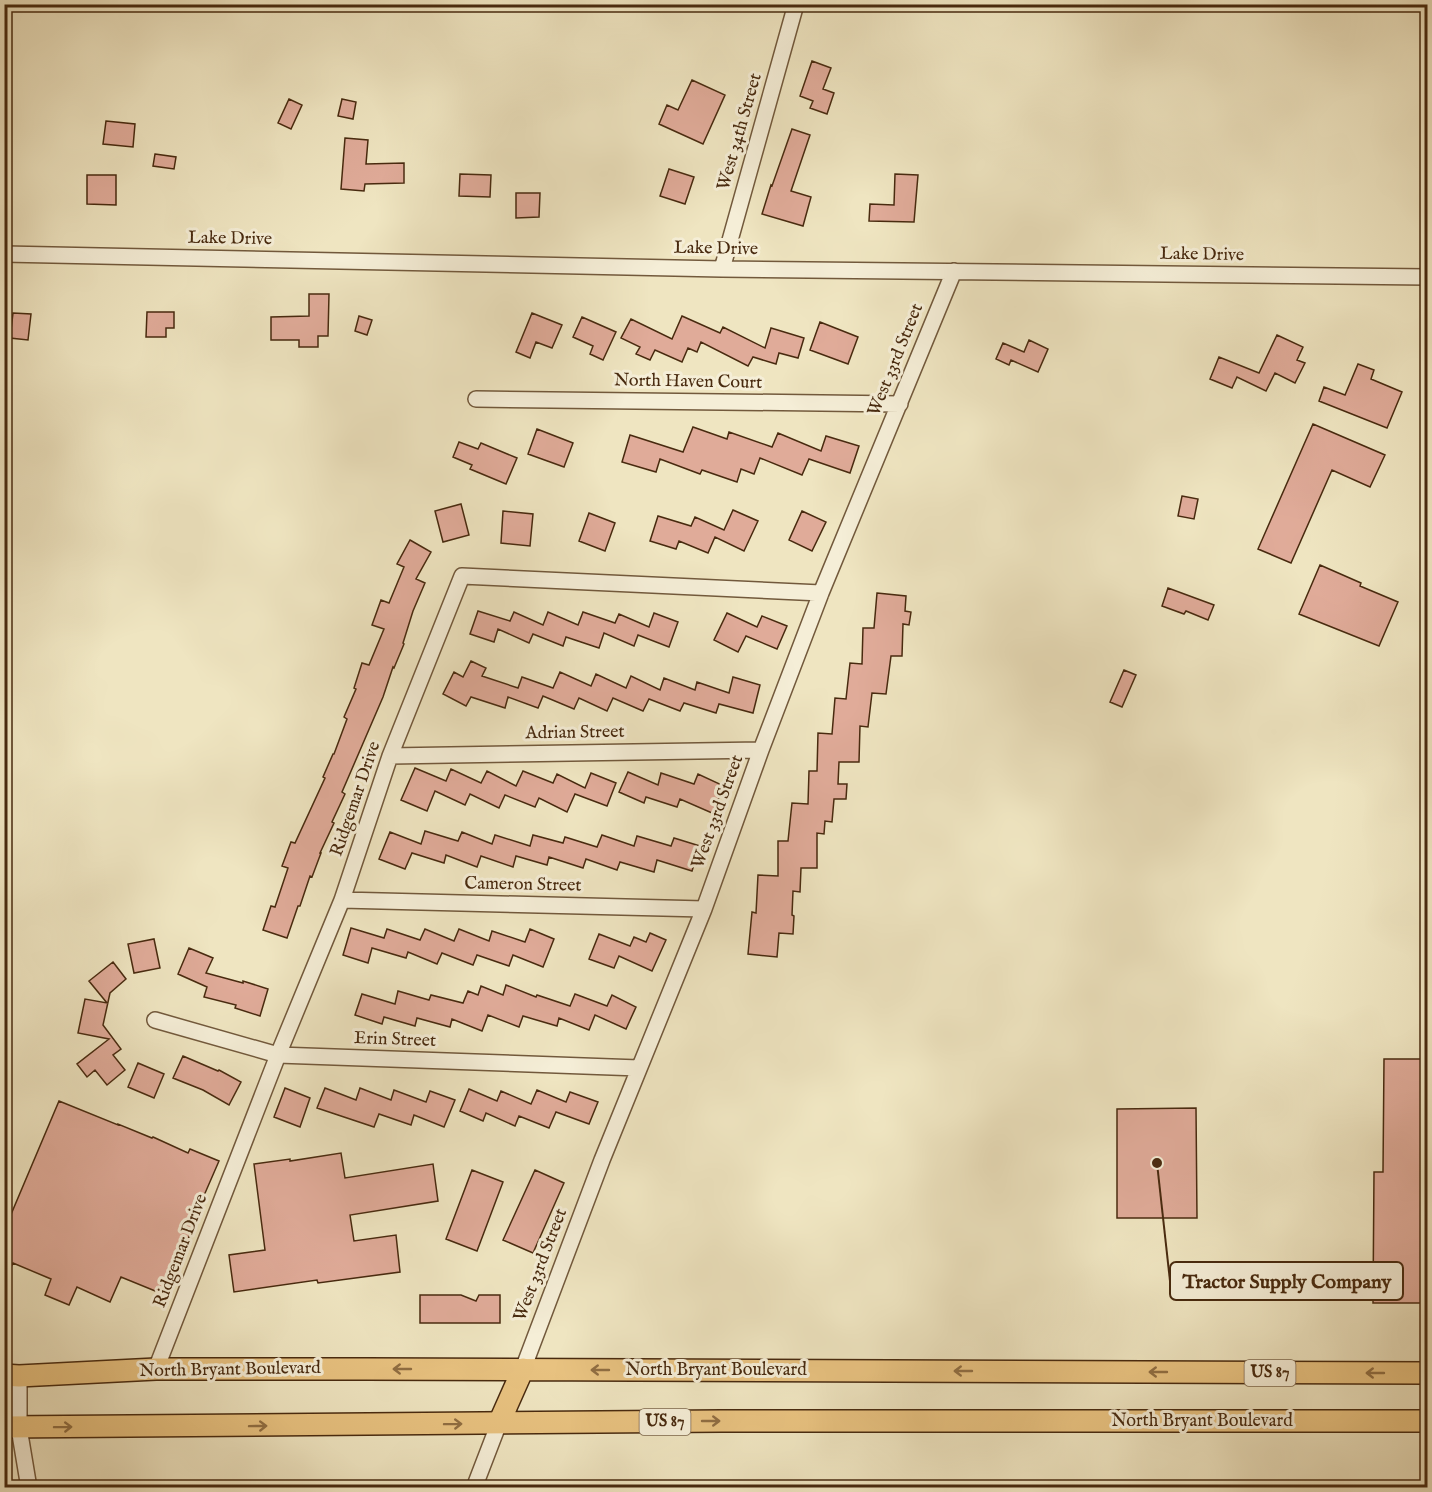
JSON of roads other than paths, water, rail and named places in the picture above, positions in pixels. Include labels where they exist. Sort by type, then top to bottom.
[{"type":"highway","name":"North Bryant Boulevard","points":[[12,1376],[156,1370],[1428,1373]]},
{"type":"highway","points":[[498,1423],[523,1370]]},
{"type":"highway","name":"North Bryant Boulevard","points":[[12,1427],[721,1421],[1428,1421]]},
{"type":"street","name":"West 34th Street","points":[[722,269],[796,4]]},
{"type":"street","name":"Lake Drive","points":[[4,254],[722,269],[1428,277]]},
{"type":"street","name":"West 33rd Street","points":[[523,1370],[602,1160],[704,909],[821,593],[954,271]]},
{"type":"street","name":"North Haven Court","points":[[476,399],[900,404]]},
{"type":"street","name":"Ridgemar Drive","points":[[156,1370],[278,1055],[342,900],[390,756],[462,576],[821,593]]},
{"type":"street","name":"Adrian Street","points":[[390,756],[761,750]]},
{"type":"street","name":"Cameron Street","points":[[342,900],[704,909]]},
{"type":"street","name":"Erin Street","points":[[154,1020],[278,1055],[639,1068]]},
{"type":"street","points":[[12,1376],[12,1427],[28,1488]]},
{"type":"street","points":[[474,1488],[498,1423]]},
{"type":"place","name":"Tractor Supply Company","points":[[1157,1163]]}]
